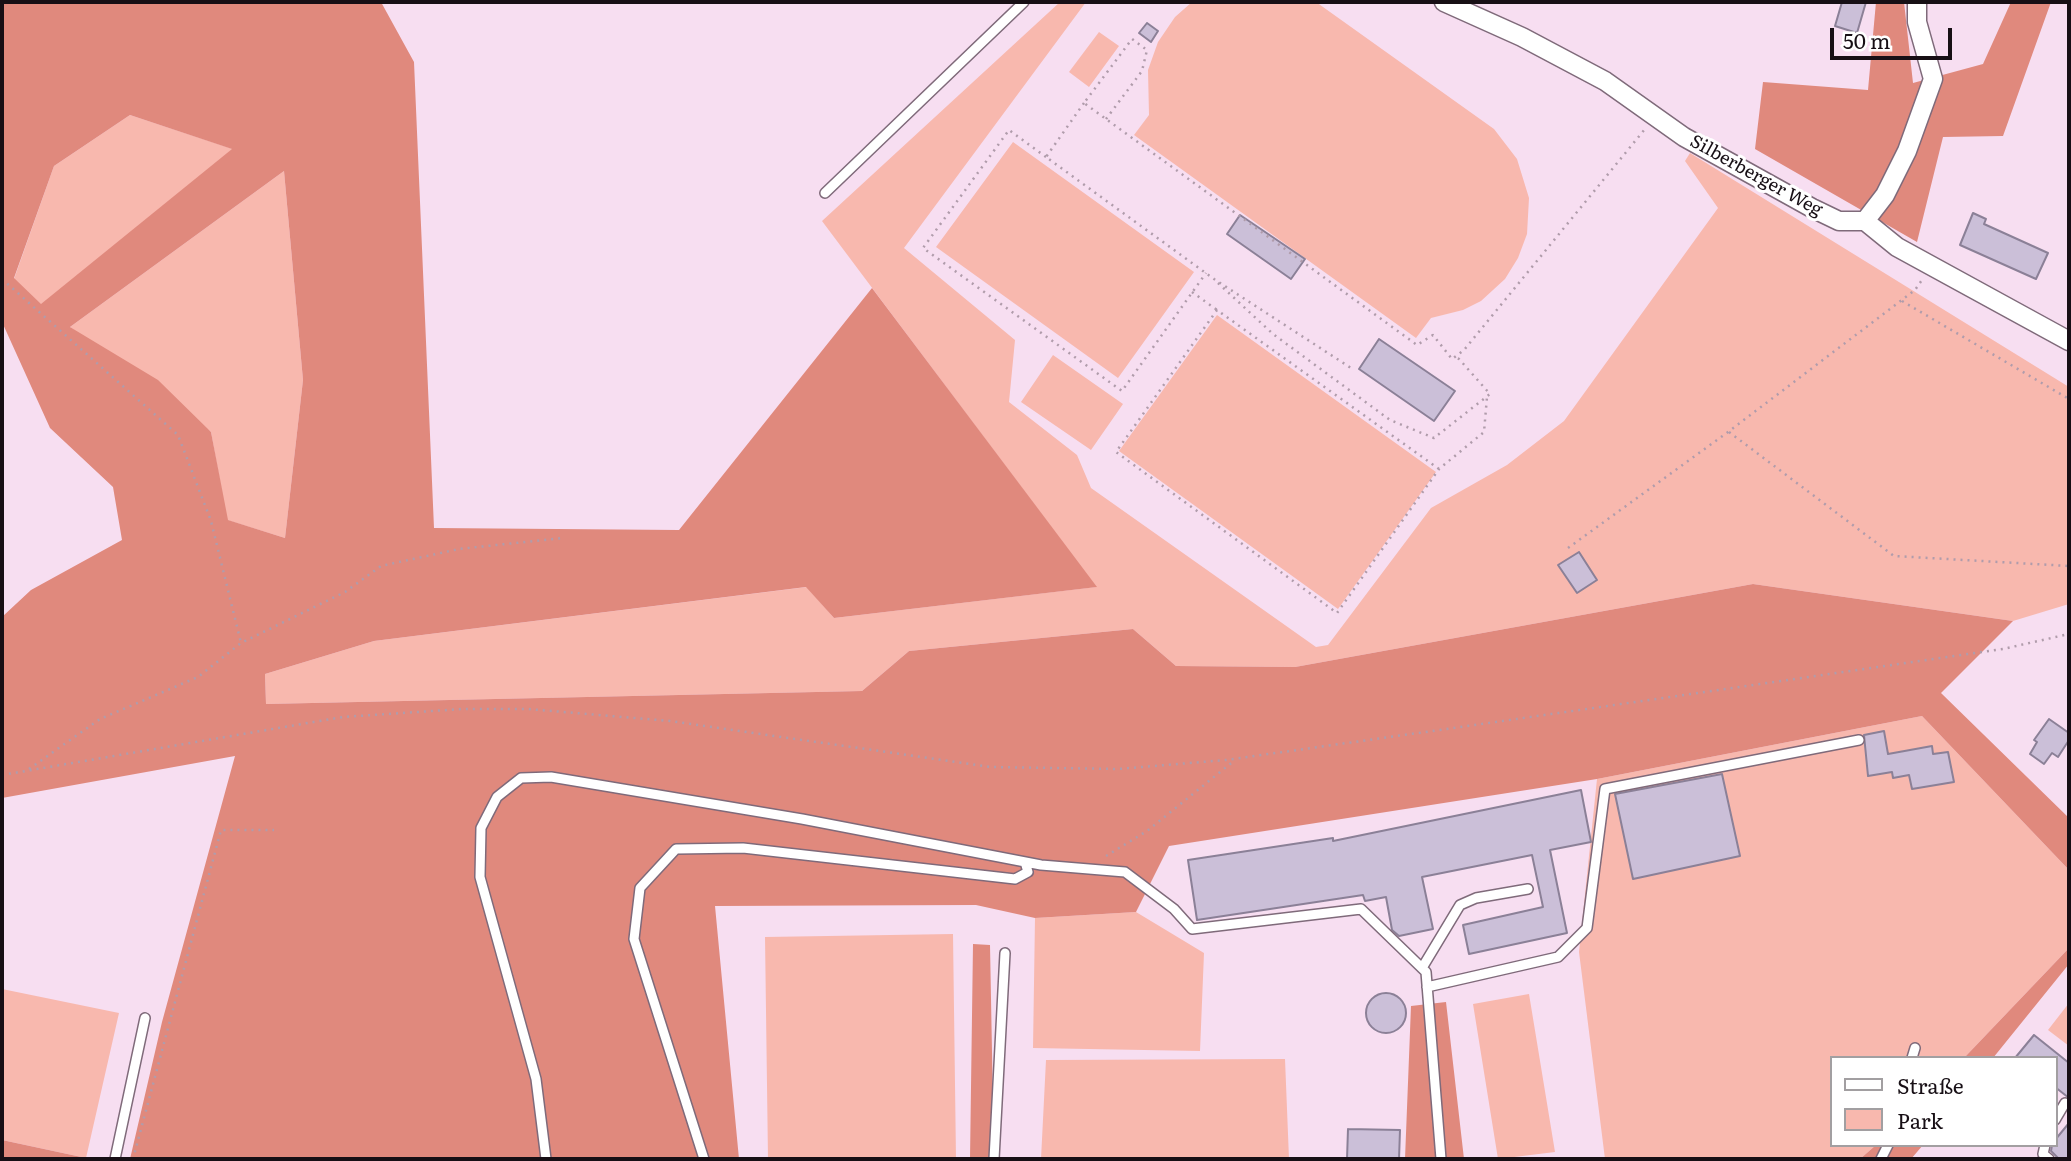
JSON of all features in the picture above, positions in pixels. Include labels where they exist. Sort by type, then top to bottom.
[{"type":"street","name":"Silberberger Weg","points":[[1444,2],[1605,81],[1684,137],[1812,208],[1839,221],[1865,221]]},
{"type":"street","points":[[1917,2],[1917,22],[1933,79],[1907,151],[1885,195],[1865,221],[1897,247],[2069,341]]},
{"type":"lane","points":[[825,193],[1024,2]]},
{"type":"lane","points":[[1427,987],[1558,957],[1587,928],[1605,789],[1859,740]]},
{"type":"lane","points":[[546,1159],[536,1079],[480,877],[481,828],[497,797],[521,778],[551,777],[815,822],[1025,862],[1125,872],[1174,909],[1192,929],[1361,909],[1426,972],[1441,1159]]},
{"type":"lane","points":[[704,1159],[634,939],[640,888],[676,849],[744,848],[1015,879],[1028,872],[1025,862]]},
{"type":"lane","points":[[1422,968],[1460,905],[1476,898],[1528,889]]},
{"type":"lane","points":[[994,1159],[1005,953]]},
{"type":"lane","points":[[115,1159],[145,1018]]},
{"type":"lane","points":[[2057,1117],[2065,1103]]},
{"type":"path","points":[[1046,157],[1132,39],[1147,50],[1142,71],[1106,120]]},
{"type":"path","points":[[1084,103],[1417,345],[1433,335],[1452,359],[1460,359],[1490,394],[1434,438],[1390,420],[1273,334],[1208,274]]},
{"type":"path","points":[[1454,357],[1464,350],[1656,116]]},
{"type":"path","points":[[1208,274],[1192,292],[1122,391],[923,248],[1009,130],[1208,274],[1351,368]]},
{"type":"path","points":[[1567,548],[1728,432],[1902,301],[1915,290],[1931,266]]},
{"type":"path","points":[[2,279],[178,435],[211,521],[241,643]]},
{"type":"path","points":[[1192,292],[1438,469]]},
{"type":"path","points":[[1902,301],[2069,399]]},
{"type":"path","points":[[1217,310],[1116,452],[1337,613],[1438,469],[1484,432],[1486,397]]},
{"type":"path","points":[[1728,432],[1894,556],[2069,566]]},
{"type":"path","points":[[26,771],[100,719],[198,677],[241,643],[345,593],[382,566],[459,549],[562,538]]},
{"type":"path","points":[[2,775],[343,717],[462,709],[528,709],[670,721],[991,767],[1118,769],[1238,758],[2003,649],[2069,634]]},
{"type":"path","points":[[1086,869],[1147,831],[1238,758]]},
{"type":"path","points":[[133,1159],[221,830],[274,830]]},
{"type":"green space","points":[[1060,2],[1086,2],[904,248],[1015,340],[1009,402],[1077,455],[1091,488],[1316,647],[1328,645],[1431,508],[1507,465],[1564,421],[1718,208],[1685,161],[1690,153],[2069,387],[2069,604],[2013,621],[1753,584],[1295,667],[1176,666],[1133,629],[909,651],[862,691],[266,704],[265,674],[374,641],[807,587],[834,618],[1096,587],[822,221]]},
{"type":"green space","points":[[1192,2],[1316,2],[1494,129],[1517,159],[1529,198],[1527,234],[1518,258],[1505,279],[1481,301],[1463,310],[1431,318],[1416,338],[1134,135],[1149,115],[1148,70],[1158,42],[1175,17]]},
{"type":"green space","points":[[1099,32],[1119,46],[1089,87],[1069,72]]},
{"type":"green space","points":[[130,115],[233,149],[41,305],[14,279],[54,166]]},
{"type":"green space","points":[[1013,142],[1194,272],[1118,378],[936,247]]},
{"type":"green space","points":[[284,171],[303,380],[285,538],[227,520],[211,432],[70,327]]},
{"type":"green space","points":[[1217,315],[1436,472],[1338,609],[1119,451]]},
{"type":"green space","points":[[1053,355],[1123,404],[1091,450],[1021,402]]},
{"type":"green space","points":[[1922,716],[2069,870],[2069,948],[1966,1056],[1829,1056],[1829,1147],[1874,1147],[1860,1159],[1605,1159],[1579,952],[1597,779]]},
{"type":"green space","points":[[1136,912],[1204,953],[1200,1051],[1033,1048],[1035,918]]},
{"type":"green space","points":[[953,934],[956,1159],[768,1159],[765,937]]},
{"type":"green space","points":[[2,989],[119,1013],[86,1158],[2,1140]]},
{"type":"green space","points":[[1529,994],[1555,1152],[1498,1159],[1473,1004]]},
{"type":"green space","points":[[2069,1003],[2069,1046],[2048,1030]]},
{"type":"green space","points":[[1285,1059],[1289,1159],[1041,1159],[1046,1060]]},
{"type":"shaded area","points":[[2,2],[381,2],[414,62],[434,528],[679,530],[872,288],[1097,587],[834,618],[806,587],[374,641],[265,674],[266,704],[862,691],[909,651],[1133,629],[1176,666],[1295,667],[1753,584],[2013,621],[1941,693],[2069,818],[2069,870],[1922,716],[1597,779],[1169,846],[1136,912],[1035,918],[976,905],[715,906],[739,1159],[130,1159],[162,1022],[235,756],[2,798],[2,617],[31,590],[122,540],[113,487],[50,428],[2,322]],"holes":[[[130,115],[232,149],[41,304],[14,278],[54,166]],[[284,171],[303,380],[285,538],[228,520],[211,432],[158,380],[70,327]]]},
{"type":"shaded area","points":[[1876,2],[1904,2],[1913,83],[1983,64],[2011,2],[2051,2],[2003,136],[1943,137],[1917,242],[1755,149],[1763,82],[1868,90]]},
{"type":"shaded area","points":[[973,944],[990,945],[994,1159],[970,1159]]},
{"type":"shaded area","points":[[2069,948],[2069,964],[1995,1056],[1966,1056]]},
{"type":"shaded area","points":[[1446,1002],[1464,1159],[1405,1159],[1411,1006]]},
{"type":"shaded area","points":[[2,1140],[86,1158],[87,1159],[2,1159]]},
{"type":"shaded area","points":[[1874,1147],[1921,1147],[1911,1159],[1860,1159]]},
{"type":"building","points":[[1842,2],[1866,2],[1857,33],[1835,26]]},
{"type":"building","points":[[1147,23],[1158,31],[1151,42],[1139,33]]},
{"type":"building","points":[[1973,213],[1986,219],[1984,224],[2048,253],[2036,279],[1960,245]]},
{"type":"building","points":[[1240,215],[1305,259],[1291,279],[1227,234]]},
{"type":"building","points":[[1379,339],[1455,391],[1434,421],[1359,369]]},
{"type":"building","points":[[1579,552],[1597,580],[1577,593],[1558,565]]},
{"type":"building","points":[[2049,719],[2069,733],[2069,740],[2058,757],[2052,753],[2044,764],[2030,754],[2037,742],[2034,740]]},
{"type":"building","points":[[1884,731],[1888,754],[1932,746],[1933,754],[1948,752],[1954,782],[1912,789],[1909,775],[1893,778],[1892,772],[1868,776],[1864,735]]},
{"type":"building","points":[[1722,774],[1740,856],[1633,879],[1615,794]]},
{"type":"building","points":[[1581,790],[1591,842],[1550,850],[1567,933],[1469,954],[1463,925],[1543,907],[1532,855],[1422,877],[1433,929],[1399,936],[1392,930],[1386,897],[1365,901],[1363,895],[1197,920],[1188,860],[1333,838],[1333,841]]},
{"type":"building","points":[[1386,993],[1400,999],[1406,1013],[1400,1027],[1386,1033],[1372,1027],[1366,1013],[1372,999]]},
{"type":"building","points":[[2034,1035],[2069,1063],[2069,1098],[2057,1089],[2057,1056],[2017,1056]]},
{"type":"building","points":[[2069,1123],[2069,1159],[2059,1159],[2051,1151],[2052,1147],[2057,1147],[2057,1138]]},
{"type":"building","points":[[1348,1129],[1400,1130],[1399,1159],[1347,1159]]}]
